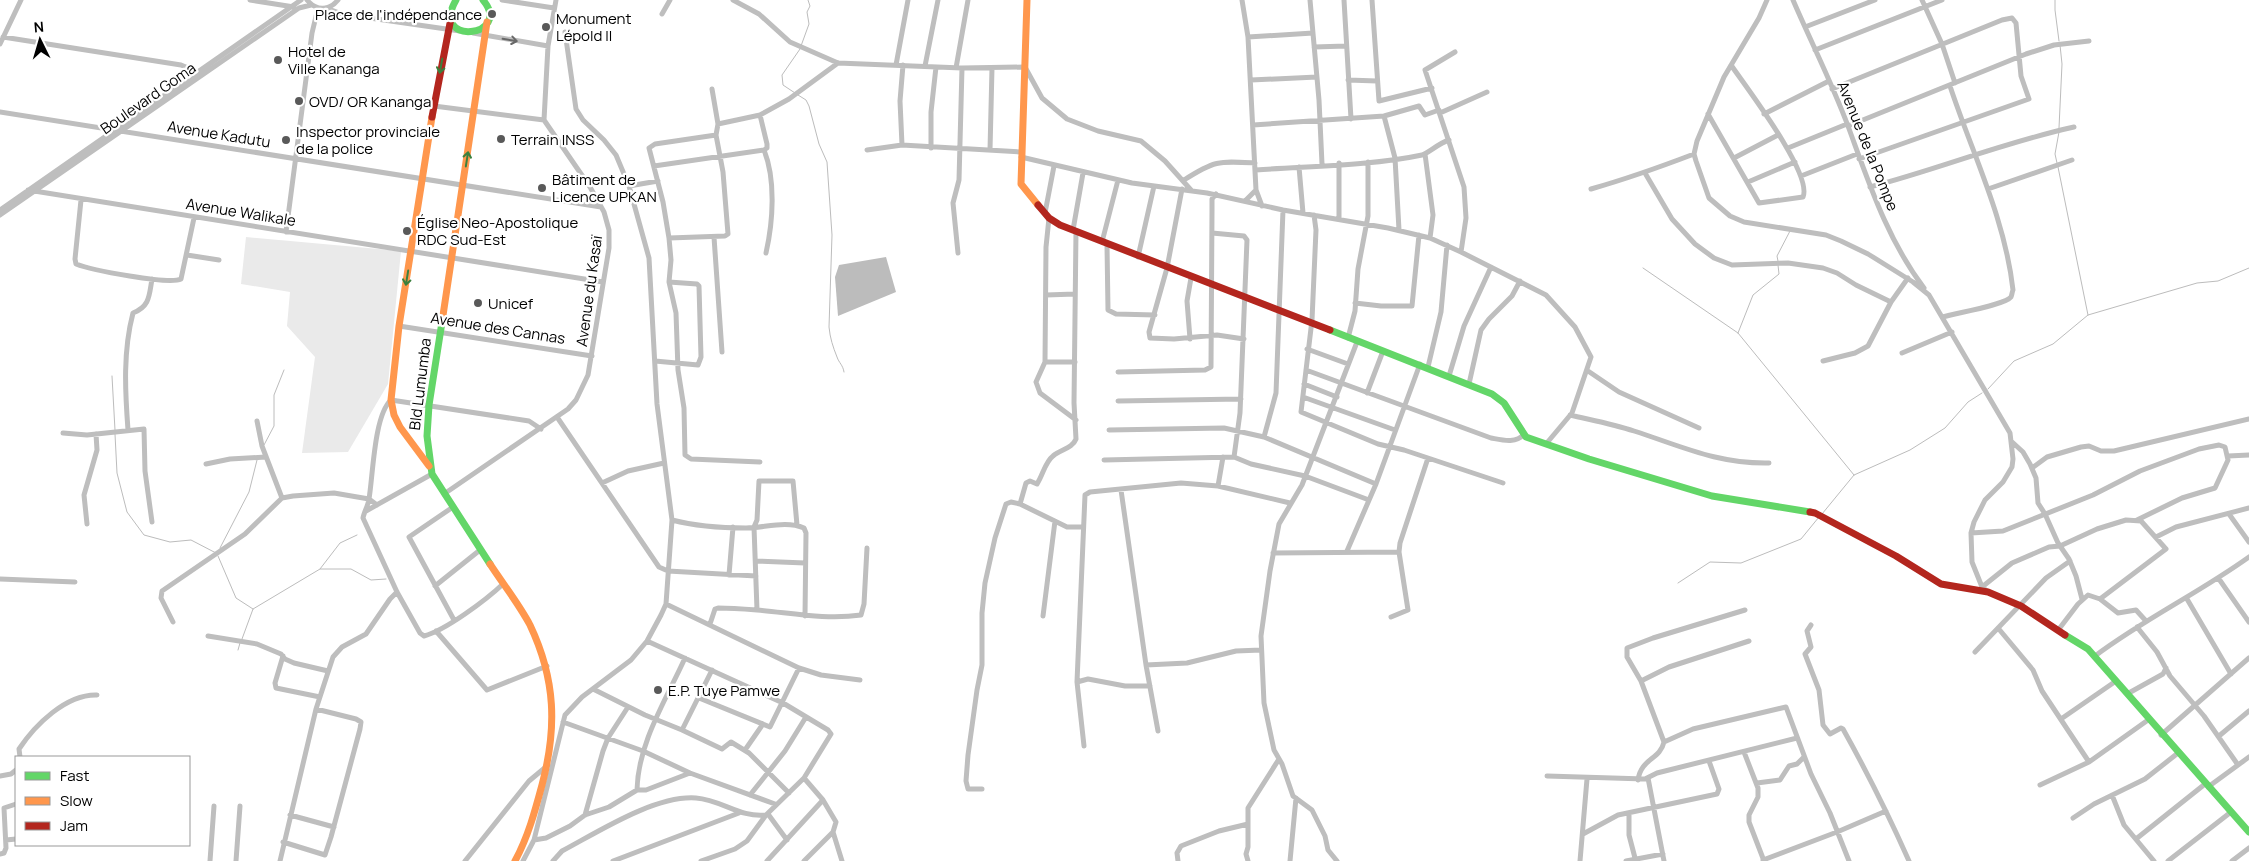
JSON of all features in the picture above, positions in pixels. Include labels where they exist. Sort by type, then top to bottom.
[{"type":"street","points":[[0,44],[21,0]]},
{"type":"street","points":[[250,0],[296,7],[300,0]]},
{"type":"street","points":[[326,8],[338,0]]},
{"type":"street","points":[[483,0],[489,11]]},
{"type":"street","points":[[489,11],[490,0]]},
{"type":"street","points":[[502,0],[554,8]]},
{"type":"street","points":[[434,106],[544,120],[548,46],[556,0]]},
{"type":"street","points":[[662,14],[670,0]]},
{"type":"street","points":[[733,0],[759,14],[790,42],[838,63],[959,68],[1025,67]]},
{"type":"street","points":[[896,65],[908,0]]},
{"type":"street","points":[[925,66],[938,0]]},
{"type":"street","points":[[958,253],[953,210],[954,196],[959,180],[959,68],[968,0]]},
{"type":"street","points":[[1027,0],[1021,184],[1047,216],[1077,232],[1138,257],[1469,384],[1502,401],[1524,434],[1546,444],[1712,496],[1815,513],[1896,556],[1941,584],[1967,590],[1985,589],[2021,606],[2083,645],[2095,656],[2160,735],[2249,832]]},
{"type":"street","points":[[1242,0],[1248,37],[1256,190],[1262,206]]},
{"type":"street","points":[[1310,0],[1322,164]]},
{"type":"street","points":[[1344,0],[1351,118]]},
{"type":"street","points":[[1372,0],[1378,100],[1381,101],[1432,88]]},
{"type":"street","points":[[1768,0],[1731,65],[1708,114],[1694,154],[1700,177],[1709,198],[1730,216],[1744,222],[1826,235],[1868,254],[1908,278],[1930,295]]},
{"type":"street","name":"Avenue de la Pompe","points":[[1793,0],[1848,125],[1858,157],[1898,250],[1930,295],[1952,332],[2007,427],[2011,441]]},
{"type":"street","points":[[1805,28],[1875,0]]},
{"type":"street","points":[[1922,0],[1942,44],[1962,124],[1988,189],[2004,240],[2011,272],[2011,296],[1994,306],[1962,311],[1943,317]]},
{"type":"street","points":[[1814,50],[1942,0]]},
{"type":"street","points":[[309,2],[318,8],[326,8],[342,14],[448,30],[460,30],[548,46]]},
{"type":"street","name":"Boulevard Goma","points":[[0,215],[113,131],[165,98],[296,7],[309,2]]},
{"type":"street","name":"Bld Lumumba","points":[[431,470],[400,427],[394,415],[391,400],[399,326],[422,178],[454,2]]},
{"type":"street","points":[[286,232],[312,33],[318,8]]},
{"type":"street","name":"Bld Lumumba","points":[[431,470],[427,436],[430,405],[489,11]]},
{"type":"street","points":[[451,18],[460,30]]},
{"type":"street","points":[[1801,176],[1962,124],[2029,99],[2021,76],[2016,23],[2012,18],[1832,89]]},
{"type":"street","points":[[472,33],[484,28],[487,22]]},
{"type":"street","points":[[515,861],[524,843],[546,782],[563,722],[569,708],[631,660],[647,641],[666,604],[672,520],[657,404],[649,258],[629,186],[616,155],[604,140],[583,120],[576,109],[565,32]]},
{"type":"street","points":[[1248,37],[1313,33]]},
{"type":"street","points":[[3,37],[181,65],[198,75]]},
{"type":"street","points":[[1788,148],[2020,56],[2054,45],[2089,41]]},
{"type":"street","points":[[1314,47],[1346,46]]},
{"type":"street","points":[[1455,52],[1426,69],[1462,178],[1466,197],[1465,232],[1461,252]]},
{"type":"street","points":[[718,124],[760,115],[789,99],[838,63]]},
{"type":"street","points":[[902,145],[900,101],[903,65]]},
{"type":"street","points":[[1708,114],[1759,203],[1803,197],[1801,176],[1788,148],[1731,65]]},
{"type":"street","points":[[931,148],[931,112],[936,67]]},
{"type":"street","points":[[1025,67],[1042,98],[1067,119],[1098,130],[1141,141],[1156,152],[1184,180],[1191,190]]},
{"type":"street","points":[[990,150],[992,68]]},
{"type":"street","points":[[1250,80],[1317,77]]},
{"type":"street","points":[[1348,80],[1378,81]]},
{"type":"street","points":[[1764,114],[1828,80]]},
{"type":"street","points":[[668,238],[714,237],[727,236],[728,234],[716,135],[718,124],[712,89]]},
{"type":"street","points":[[1253,125],[1384,116],[1419,106],[1425,115],[1440,112],[1487,92]]},
{"type":"street","name":"Boulevard Goma","points":[[0,210],[121,132],[165,98]]},
{"type":"street","name":"Avenue Kadutu","points":[[0,112],[601,207]]},
{"type":"street","points":[[760,115],[767,144],[767,148],[764,150],[771,194],[770,229],[766,253]]},
{"type":"street","points":[[1384,116],[1394,158],[1400,230]]},
{"type":"street","name":"Avenue du Kasaï","points":[[444,494],[557,417],[576,400],[588,375],[609,248],[610,230],[601,207],[544,120]]},
{"type":"street","points":[[1870,187],[1932,170],[2015,141],[2074,127]]},
{"type":"street","points":[[716,135],[652,145],[649,151],[658,181],[671,260],[669,282],[676,312],[677,363],[684,408],[686,458],[760,462]]},
{"type":"street","points":[[1734,158],[1778,135]]},
{"type":"street","points":[[1256,170],[1368,162],[1425,154],[1437,144],[1449,140]]},
{"type":"street","points":[[867,150],[902,145],[990,150],[1021,155],[1083,173],[1154,186],[1191,190],[1207,193],[1214,197],[1400,230],[1430,238],[1546,295],[1576,327],[1591,357],[1588,371],[1570,415],[1546,444]]},
{"type":"street","points":[[654,166],[764,150]]},
{"type":"street","points":[[1425,154],[1433,215],[1430,238]]},
{"type":"street","points":[[1591,189],[1645,173],[1664,163],[1694,154]]},
{"type":"street","points":[[1988,189],[2072,160]]},
{"type":"street","points":[[1184,180],[1196,172],[1219,162],[1255,164]]},
{"type":"street","points":[[1348,338],[1367,224],[1369,199],[1368,162]]},
{"type":"street","points":[[1748,182],[1795,162]]},
{"type":"street","points":[[1339,163],[1339,219]]},
{"type":"street","points":[[1054,166],[1047,216],[1045,362],[1036,382],[1038,392],[1076,420]]},
{"type":"street","points":[[1298,167],[1303,213]]},
{"type":"street","points":[[1020,504],[1026,483],[1037,484],[1054,455],[1075,443],[1076,439],[1076,241],[1083,173]]},
{"type":"street","points":[[1645,173],[1672,219],[1696,244],[1724,263],[1732,265],[1800,264],[1823,268],[1891,302]]},
{"type":"street","points":[[1118,180],[1104,243],[1108,310],[1116,314],[1155,315]]},
{"type":"street","points":[[629,186],[658,181]]},
{"type":"street","points":[[1138,257],[1154,186]]},
{"type":"street","points":[[1182,189],[1167,268],[1155,315],[1148,332],[1150,338],[1156,340],[1190,339],[1212,336],[1244,339]]},
{"type":"street","points":[[1245,201],[1256,190]]},
{"type":"street","name":"Avenue Walikale","points":[[30,191],[603,282]]},
{"type":"street","points":[[585,204],[594,196]]},
{"type":"street","points":[[1118,372],[1207,370],[1211,367],[1214,197]]},
{"type":"street","points":[[81,200],[76,264],[152,279],[170,281],[181,279],[194,218]]},
{"type":"street","points":[[1264,437],[1276,393],[1283,210]]},
{"type":"street","points":[[1314,215],[1316,230],[1312,323],[1307,349],[1301,412],[1366,440],[1504,483]]},
{"type":"street","points":[[1212,233],[1247,238],[1241,400],[1239,432],[1234,457]]},
{"type":"street","points":[[1355,303],[1381,306],[1412,306],[1419,235]]},
{"type":"street","points":[[714,237],[722,352]]},
{"type":"street","points":[[1428,367],[1441,312],[1447,246]]},
{"type":"street","points":[[187,255],[219,260]]},
{"type":"street","points":[[1449,376],[1464,326],[1491,267]]},
{"type":"street","points":[[1190,339],[1188,301],[1191,278]]},
{"type":"street","points":[[1823,361],[1863,350],[1868,346],[1891,302],[1908,278]]},
{"type":"street","points":[[128,430],[124,374],[130,330],[134,313],[142,310],[146,303],[152,279]]},
{"type":"street","points":[[1469,384],[1481,330],[1489,319],[1510,299],[1520,281]]},
{"type":"street","points":[[655,361],[698,365],[700,363],[699,286],[693,283],[669,282]]},
{"type":"street","points":[[1046,295],[1075,294]]},
{"type":"street","name":"Avenue des Cannas","points":[[399,326],[592,356]]},
{"type":"street","points":[[1902,353],[1952,332]]},
{"type":"street","points":[[1337,861],[1328,850],[1312,810],[1291,792],[1272,742],[1264,703],[1261,650],[1262,629],[1279,524],[1305,476],[1357,342]]},
{"type":"street","points":[[1307,349],[1348,364]]},
{"type":"street","points":[[1367,393],[1383,351]]},
{"type":"street","points":[[1045,362],[1075,362]]},
{"type":"street","points":[[1347,551],[1370,500],[1420,364]]},
{"type":"street","points":[[1306,370],[1491,438],[1512,440],[1518,439],[1524,434]]},
{"type":"street","points":[[1588,371],[1630,397],[1699,428]]},
{"type":"street","points":[[1304,384],[1337,397]]},
{"type":"street","points":[[1303,397],[1395,430]]},
{"type":"street","points":[[503,584],[492,594],[454,620],[436,631],[422,635],[397,592],[363,518],[369,499],[380,421],[386,404],[391,400],[530,421],[541,428]]},
{"type":"street","points":[[1118,401],[1241,400]]},
{"type":"street","points":[[1570,415],[1623,428],[1707,457],[1739,462],[1769,463]]},
{"type":"street","points":[[557,417],[659,567],[668,571],[756,576]]},
{"type":"street","points":[[2032,468],[2047,457],[2081,446],[2089,446],[2101,451],[2114,451],[2249,419]]},
{"type":"street","points":[[257,421],[258,435],[282,498]]},
{"type":"street","points":[[1109,430],[1220,428],[1264,437],[1376,484]]},
{"type":"street","points":[[63,433],[96,434],[144,430],[145,471],[152,522]]},
{"type":"street","points":[[87,524],[84,495],[96,450],[96,434]]},
{"type":"street","points":[[2011,441],[2027,457],[2032,468],[2036,478],[2038,503],[2060,546],[2070,561],[2082,599]]},
{"type":"street","points":[[1985,589],[1972,562],[1971,533],[1974,522],[1985,500],[2003,482],[2012,467],[2011,441]]},
{"type":"street","points":[[1971,533],[2003,531],[2092,495],[2140,471],[2199,449],[2223,445],[2228,456],[2215,488],[2182,498],[2137,520],[2126,520],[2097,529],[2060,546],[2049,547],[2012,563],[1985,589]]},
{"type":"street","points":[[2228,456],[2249,454]]},
{"type":"street","points":[[206,464],[230,459],[266,457]]},
{"type":"street","points":[[1218,486],[1223,457]]},
{"type":"street","points":[[1104,460],[1234,457],[1251,464],[1305,476],[1370,500]]},
{"type":"street","points":[[1391,617],[1408,610],[1399,552],[1400,542],[1428,458]]},
{"type":"street","points":[[602,483],[628,471],[664,463]]},
{"type":"street","points":[[366,512],[431,470],[444,494],[529,624],[547,666],[555,720],[546,782],[534,840],[523,861]]},
{"type":"street","points":[[757,610],[757,562],[754,527],[757,520],[759,481],[793,481],[797,525]]},
{"type":"street","points":[[1084,746],[1077,682],[1082,527],[1086,493],[1181,483],[1218,486],[1290,503]]},
{"type":"street","points":[[1121,490],[1146,665],[1158,731]]},
{"type":"street","points":[[173,622],[161,598],[162,591],[254,528],[282,498],[326,492],[369,499],[378,505]]},
{"type":"street","points":[[982,789],[968,789],[966,772],[975,697],[982,665],[982,612],[985,582],[995,538],[1006,504],[1011,502],[1020,504],[1067,527],[1082,527]]},
{"type":"street","points":[[453,507],[409,537],[454,620]]},
{"type":"street","points":[[2156,537],[2176,527],[2249,508]]},
{"type":"street","points":[[2229,514],[2249,542]]},
{"type":"street","points":[[2221,516],[2234,520]]},
{"type":"street","points":[[672,520],[733,527],[797,525],[804,528],[806,534],[805,616]]},
{"type":"street","points":[[2100,599],[2165,551],[2165,547],[2156,537],[2144,524],[2137,520]]},
{"type":"street","points":[[1043,616],[1055,521]]},
{"type":"street","points":[[729,575],[733,527]]},
{"type":"street","points":[[710,624],[716,608],[757,610],[805,616],[833,617],[862,614],[867,548]]},
{"type":"street","points":[[435,586],[480,550]]},
{"type":"street","points":[[1274,552],[1399,552]]},
{"type":"street","points":[[2095,656],[2146,621],[2187,599],[2249,557]]},
{"type":"street","points":[[1975,652],[2046,578],[2070,561]]},
{"type":"street","points":[[757,562],[805,563]]},
{"type":"street","points":[[0,579],[75,582]]},
{"type":"street","points":[[2218,579],[2249,622]]},
{"type":"street","points":[[280,861],[316,709],[328,671],[337,651],[366,634],[397,592]]},
{"type":"street","points":[[2059,629],[2082,599],[2088,595],[2100,599],[2118,613],[2136,610],[2146,621]]},
{"type":"street","points":[[2187,599],[2231,674]]},
{"type":"street","points":[[666,604],[799,668],[820,675],[860,680]]},
{"type":"street","points":[[1638,780],[1646,762],[1660,752],[1664,742],[1641,681],[1629,662],[1627,648],[1652,638],[1745,610]]},
{"type":"street","points":[[1811,625],[1807,632],[1812,647],[1805,654],[1819,690],[1823,725],[1830,734],[1841,728],[1843,729],[1886,811],[1909,861]]},
{"type":"street","points":[[2137,627],[2157,652],[2164,671],[2195,704],[2238,765]]},
{"type":"street","points":[[1998,628],[2033,670],[2042,691],[2089,762]]},
{"type":"street","points":[[436,631],[488,690],[547,666]]},
{"type":"street","points":[[208,636],[249,642],[273,650],[283,656],[285,660],[328,671]]},
{"type":"street","points":[[647,641],[783,703],[831,732],[828,743],[804,778],[776,804],[742,846],[702,861]]},
{"type":"street","points":[[1641,681],[1669,667],[1749,641]]},
{"type":"street","points":[[1146,665],[1187,663],[1236,651],[1261,650]]},
{"type":"street","points":[[283,656],[276,688],[320,697]]},
{"type":"street","points":[[637,790],[643,751],[685,658]]},
{"type":"street","points":[[2160,735],[2249,658]]},
{"type":"street","points":[[700,698],[769,727],[772,726],[799,668]]},
{"type":"street","points":[[682,730],[700,698],[712,670]]},
{"type":"street","points":[[2127,694],[2164,671]]},
{"type":"street","points":[[1077,682],[1088,679],[1125,686],[1150,686]]},
{"type":"street","points":[[2061,719],[2116,681]]},
{"type":"street","points":[[593,689],[628,707],[722,749],[730,741],[744,750],[789,793]]},
{"type":"street","points":[[20,756],[19,749],[46,718],[79,697],[97,695]]},
{"type":"street","points":[[585,815],[597,768],[608,738],[628,707]]},
{"type":"street","points":[[1664,742],[1693,730],[1785,707],[1789,712],[1804,757],[1849,861]]},
{"type":"street","points":[[283,842],[324,856],[334,828],[361,722],[356,718],[316,709]]},
{"type":"street","points":[[2218,736],[2249,711]]},
{"type":"street","points":[[750,795],[769,774],[806,717]]},
{"type":"street","points":[[2040,785],[2089,762],[2148,720]]},
{"type":"street","points":[[563,722],[643,751],[690,773],[776,804]]},
{"type":"street","points":[[744,750],[763,724]]},
{"type":"street","points":[[1547,776],[1638,780],[1648,778],[1657,773],[1797,738]]},
{"type":"street","points":[[1744,752],[1757,783],[1758,797],[1749,814],[1749,822],[1763,860],[1838,832],[1886,811]]},
{"type":"street","points":[[2073,818],[2112,795],[2145,779],[2178,754]]},
{"type":"street","points":[[1757,783],[1780,780],[1789,766],[1797,764],[1804,757]]},
{"type":"street","points":[[2136,839],[2206,786],[2249,757]]},
{"type":"street","points":[[1248,861],[1246,854],[1248,847],[1248,808],[1279,759]]},
{"type":"street","points":[[1583,834],[1610,819],[1654,807],[1693,800],[1719,792],[1709,761]]},
{"type":"street","points":[[464,861],[529,781],[547,766]]},
{"type":"street","points":[[0,776],[11,774],[15,771]]},
{"type":"street","points":[[534,840],[546,838],[570,826],[585,815],[609,807],[637,790],[646,790],[690,773]]},
{"type":"street","points":[[804,778],[823,800],[836,822],[833,832],[804,861]]},
{"type":"street","points":[[1648,778],[1664,861]]},
{"type":"street","points":[[1580,861],[1587,779]]},
{"type":"street","points":[[2112,795],[2124,826],[2154,861]]},
{"type":"street","points":[[553,861],[562,851],[645,809],[665,801],[696,798],[728,806],[739,813],[749,816],[767,815]]},
{"type":"street","points":[[1290,861],[1296,798]]},
{"type":"street","points":[[767,861],[823,800]]},
{"type":"street","points":[[0,854],[5,851],[6,840],[4,808],[15,804]]},
{"type":"street","points":[[210,861],[214,806]]},
{"type":"street","points":[[236,861],[240,806]]},
{"type":"street","points":[[2168,861],[2231,812]]},
{"type":"street","points":[[613,861],[739,813]]},
{"type":"street","points":[[1628,814],[1629,834],[1635,858]]},
{"type":"street","points":[[290,815],[334,828]]},
{"type":"street","points":[[767,815],[787,840]]},
{"type":"street","points":[[1178,861],[1177,853],[1181,846],[1219,831],[1248,824]]},
{"type":"street","points":[[833,832],[842,861]]},
{"type":"street","points":[[6,840],[15,839]]},
{"type":"street","points":[[2232,861],[2249,848]]},
{"type":"street","points":[[1626,861],[1663,854]]},
{"type":"shaded area","points":[[246,237],[401,251],[388,384],[348,452],[302,453],[315,357],[287,326],[290,292],[241,284]]},
{"type":"shaded area","points":[[886,257],[896,292],[838,316],[835,277],[839,265]]},
{"type":"waterway","points":[[801,46],[809,24],[807,12],[810,6],[808,0]]},
{"type":"waterway","points":[[2055,0],[2059,41]]},
{"type":"waterway","points":[[2059,128],[2062,64],[2060,45]]},
{"type":"waterway","points":[[795,93],[783,85],[782,75],[800,49]]},
{"type":"waterway","points":[[798,95],[806,100],[809,106],[819,144],[827,162],[832,235],[829,327],[833,346],[844,372]]},
{"type":"waterway","points":[[2057,163],[2055,154],[2059,132]]},
{"type":"waterway","points":[[2058,167],[2088,315]]},
{"type":"waterway","points":[[1778,261],[1777,256],[1790,231]]},
{"type":"waterway","points":[[1738,333],[1753,295],[1779,274],[1778,265]]},
{"type":"waterway","points":[[1643,268],[1738,333],[1854,475]]},
{"type":"waterway","points":[[1988,389],[2014,361],[2053,344],[2088,315],[2197,283],[2218,281],[2249,268]]},
{"type":"waterway","points":[[264,445],[274,426],[274,395],[284,370]]},
{"type":"waterway","points":[[112,376],[115,430]]},
{"type":"waterway","points":[[1822,514],[1854,475],[1910,450],[1945,428],[1968,402],[1982,393]]},
{"type":"waterway","points":[[115,434],[117,473],[127,512],[144,535],[170,542],[191,540],[216,553]]},
{"type":"waterway","points":[[220,548],[249,492],[257,460]]},
{"type":"waterway","points":[[1678,583],[1710,562],[1741,563],[1801,539],[1819,517]]},
{"type":"waterway","points":[[320,569],[340,543],[357,535]]},
{"type":"waterway","points":[[218,556],[236,598],[253,609]]},
{"type":"waterway","points":[[242,639],[253,609],[320,569],[351,569],[371,580],[386,579]]},
{"type":"waterway","points":[[238,650],[240,643]]},
{"type":"traffic: fast","points":[[456,0],[451,15],[453,25],[461,30],[471,32],[481,29],[488,22],[490,13],[483,0]]},
{"type":"traffic: fast","points":[[442,322],[429,405],[427,436],[432,474],[490,564]]},
{"type":"traffic: fast","points":[[1330,330],[1492,394],[1504,403],[1526,437],[1589,459],[1712,496],[1810,512]]},
{"type":"traffic: fast","points":[[2065,635],[2088,649],[2249,832]]},
{"type":"traffic: slow","points":[[1027,0],[1021,184],[1038,205]]},
{"type":"traffic: slow","points":[[442,322],[487,22]]},
{"type":"traffic: slow","points":[[429,466],[400,427],[394,415],[391,400],[399,326],[432,117]]},
{"type":"traffic: slow","points":[[490,564],[530,625],[539,645],[545,665],[551,704],[552,724],[547,764],[534,814],[515,861]]},
{"type":"traffic: jam","points":[[432,117],[451,18]]},
{"type":"traffic: jam","points":[[1038,205],[1049,218],[1060,225],[1330,330]]},
{"type":"traffic: jam","points":[[1810,512],[1896,556],[1941,584],[1988,592],[2021,606],[2065,635]]},
{"type":"place","name":"Place de l'indépendance","points":[[492,14]]},
{"type":"place","name":"Monument Lépold II","points":[[546,27]]},
{"type":"place","name":"Hotel de Ville Kananga","points":[[278,60]]},
{"type":"place","name":"OVD/ OR Kananga","points":[[299,101]]},
{"type":"place","name":"Terrain INSS","points":[[501,139]]},
{"type":"place","name":"Inspector provinciale de la police","points":[[286,140]]},
{"type":"place","name":"Bâtiment de Licence UPKAN","points":[[542,188]]},
{"type":"place","name":"Église Neo-Apostolique RDC Sud-Est","points":[[407,231]]},
{"type":"place","name":"Unicef","points":[[478,303]]},
{"type":"place","name":"E.P. Tuye Pamwe","points":[[658,690]]}]
